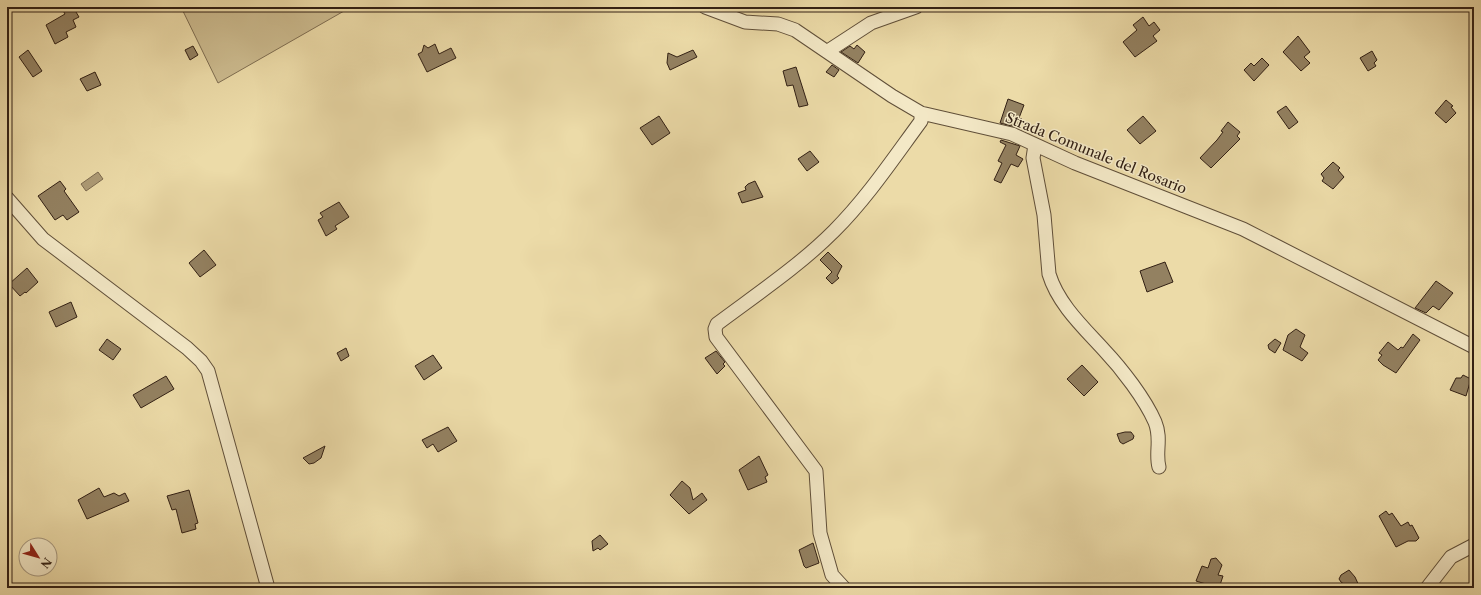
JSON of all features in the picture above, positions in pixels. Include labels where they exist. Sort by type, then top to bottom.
[{"type":"street","name":"Strada Comunale del Rosario","points":[[705,7],[745,22],[778,24],[795,30],[828,51],[892,96],[921,113],[1005,132],[1075,164],[1243,229],[1474,347]]},
{"type":"street","points":[[828,51],[871,23],[916,7]]},
{"type":"street","points":[[844,588],[832,575],[820,533],[816,471],[716,337],[715,329],[718,324],[799,262],[833,232],[854,210],[921,121],[921,113]]},
{"type":"street","points":[[1035,145],[1033,158],[1044,215],[1049,274],[1052,283],[1076,319],[1124,373],[1151,416],[1159,435],[1159,467]]},
{"type":"street","points":[[7,198],[43,239],[187,348],[201,361],[208,371],[268,588]]},
{"type":"street","points":[[1427,588],[1451,557],[1474,545]]},
{"type":"shaded area","points":[[181,7],[351,7],[218,83]]},
{"type":"shaded area","points":[[98,172],[103,179],[86,191],[81,184]]},
{"type":"building","points":[[61,7],[73,7],[79,17],[73,20],[76,27],[66,32],[68,37],[55,44],[46,25],[65,14]]},
{"type":"building","points":[[1143,17],[1149,26],[1154,22],[1160,30],[1153,36],[1157,41],[1135,57],[1123,42],[1137,30],[1133,25]]},
{"type":"building","points":[[1298,36],[1310,52],[1304,57],[1310,63],[1301,71],[1283,52]]},
{"type":"building","points":[[435,44],[439,54],[451,48],[456,58],[427,72],[418,54],[422,52],[424,45],[428,48]]},
{"type":"building","points":[[857,45],[865,52],[858,63],[841,52],[850,46],[854,49]]},
{"type":"building","points":[[193,46],[198,55],[190,60],[185,50]]},
{"type":"building","points":[[28,50],[42,71],[33,77],[19,57]]},
{"type":"building","points":[[693,50],[697,57],[670,70],[667,63],[668,53],[677,57]]},
{"type":"building","points":[[1372,51],[1377,60],[1374,63],[1376,66],[1368,71],[1360,58]]},
{"type":"building","points":[[1262,58],[1269,65],[1254,81],[1244,70],[1251,63],[1254,66]]},
{"type":"building","points":[[832,65],[839,70],[834,77],[826,72]]},
{"type":"building","points":[[796,67],[808,105],[799,107],[793,85],[787,86],[783,71]]},
{"type":"building","points":[[95,72],[101,85],[87,91],[80,79]]},
{"type":"building","points":[[1008,99],[1024,105],[1019,118],[1022,119],[1019,128],[1000,123]]},
{"type":"building","points":[[1446,100],[1453,106],[1451,107],[1456,113],[1446,123],[1435,113]]},
{"type":"building","points":[[1286,106],[1298,122],[1289,129],[1277,112]]},
{"type":"building","points":[[659,116],[670,133],[652,145],[640,128]]},
{"type":"building","points":[[1143,116],[1156,131],[1140,144],[1127,130]]},
{"type":"building","points":[[1228,122],[1240,132],[1237,136],[1240,139],[1211,168],[1200,158],[1217,140],[1223,132],[1221,131]]},
{"type":"building","points":[[1001,140],[1020,146],[1016,155],[1023,159],[1018,167],[1011,164],[1001,183],[994,180],[1002,163],[998,161],[1006,145],[1000,142]]},
{"type":"building","points":[[810,151],[819,162],[807,171],[798,159]]},
{"type":"building","points":[[1333,162],[1340,168],[1338,170],[1344,177],[1333,189],[1322,181],[1324,178],[1321,174]]},
{"type":"building","points":[[60,181],[66,189],[64,191],[79,212],[67,220],[63,215],[55,220],[38,196]]},
{"type":"building","points":[[755,181],[763,197],[742,203],[738,193],[746,190],[745,187],[748,184]]},
{"type":"building","points":[[339,202],[349,217],[335,226],[337,229],[326,236],[318,220],[323,217],[320,213]]},
{"type":"building","points":[[204,250],[216,265],[200,277],[189,263]]},
{"type":"building","points":[[828,252],[842,266],[837,276],[839,278],[832,284],[826,278],[832,272],[820,260]]},
{"type":"building","points":[[1165,262],[1173,282],[1147,292],[1140,271]]},
{"type":"building","points":[[27,268],[38,282],[26,293],[25,292],[20,296],[9,284]]},
{"type":"building","points":[[1436,281],[1453,293],[1439,310],[1433,306],[1426,313],[1415,308]]},
{"type":"building","points":[[71,302],[77,317],[56,327],[49,312]]},
{"type":"building","points":[[1296,329],[1305,335],[1300,347],[1308,353],[1302,361],[1283,350],[1288,335]]},
{"type":"building","points":[[1413,334],[1420,340],[1396,373],[1378,360],[1382,355],[1379,353],[1388,342],[1398,350],[1401,347],[1403,348]]},
{"type":"building","points":[[107,339],[121,349],[113,360],[99,350]]},
{"type":"building","points":[[1275,339],[1281,343],[1275,353],[1269,349],[1268,345]]},
{"type":"building","points":[[346,348],[349,356],[341,361],[337,353]]},
{"type":"building","points":[[716,351],[725,362],[723,364],[725,366],[717,374],[705,358]]},
{"type":"building","points":[[433,355],[442,368],[424,380],[415,366]]},
{"type":"building","points":[[1082,365],[1098,382],[1084,396],[1067,379]]},
{"type":"building","points":[[1463,375],[1471,379],[1466,396],[1450,390],[1456,378],[1461,378]]},
{"type":"building","points":[[166,376],[174,389],[141,408],[133,395]]},
{"type":"building","points":[[448,427],[457,441],[438,452],[433,444],[427,448],[422,440]]},
{"type":"building","points":[[1131,432],[1134,436],[1133,439],[1123,444],[1120,442],[1117,434]]},
{"type":"building","points":[[325,446],[321,458],[314,463],[309,464],[303,458]]},
{"type":"building","points":[[759,456],[768,475],[765,477],[767,482],[748,490],[739,470]]},
{"type":"building","points":[[682,481],[690,488],[693,500],[702,493],[707,500],[689,514],[670,495]]},
{"type":"building","points":[[99,488],[104,497],[114,493],[119,496],[125,493],[129,501],[87,519],[78,500]]},
{"type":"building","points":[[189,490],[198,523],[195,524],[196,529],[182,533],[176,509],[172,510],[167,496]]},
{"type":"building","points":[[1386,511],[1389,515],[1392,513],[1401,526],[1408,522],[1410,526],[1412,525],[1419,538],[1416,541],[1408,541],[1396,547],[1379,516]]},
{"type":"building","points":[[600,535],[608,544],[600,550],[598,548],[593,551],[592,541]]},
{"type":"building","points":[[813,543],[819,563],[806,568],[799,550]]},
{"type":"building","points":[[1216,558],[1222,565],[1218,575],[1223,576],[1219,588],[1196,581],[1202,566],[1208,568],[1211,559]]},
{"type":"building","points":[[1349,570],[1355,577],[1360,588],[1349,588],[1339,579],[1341,575]]}]
